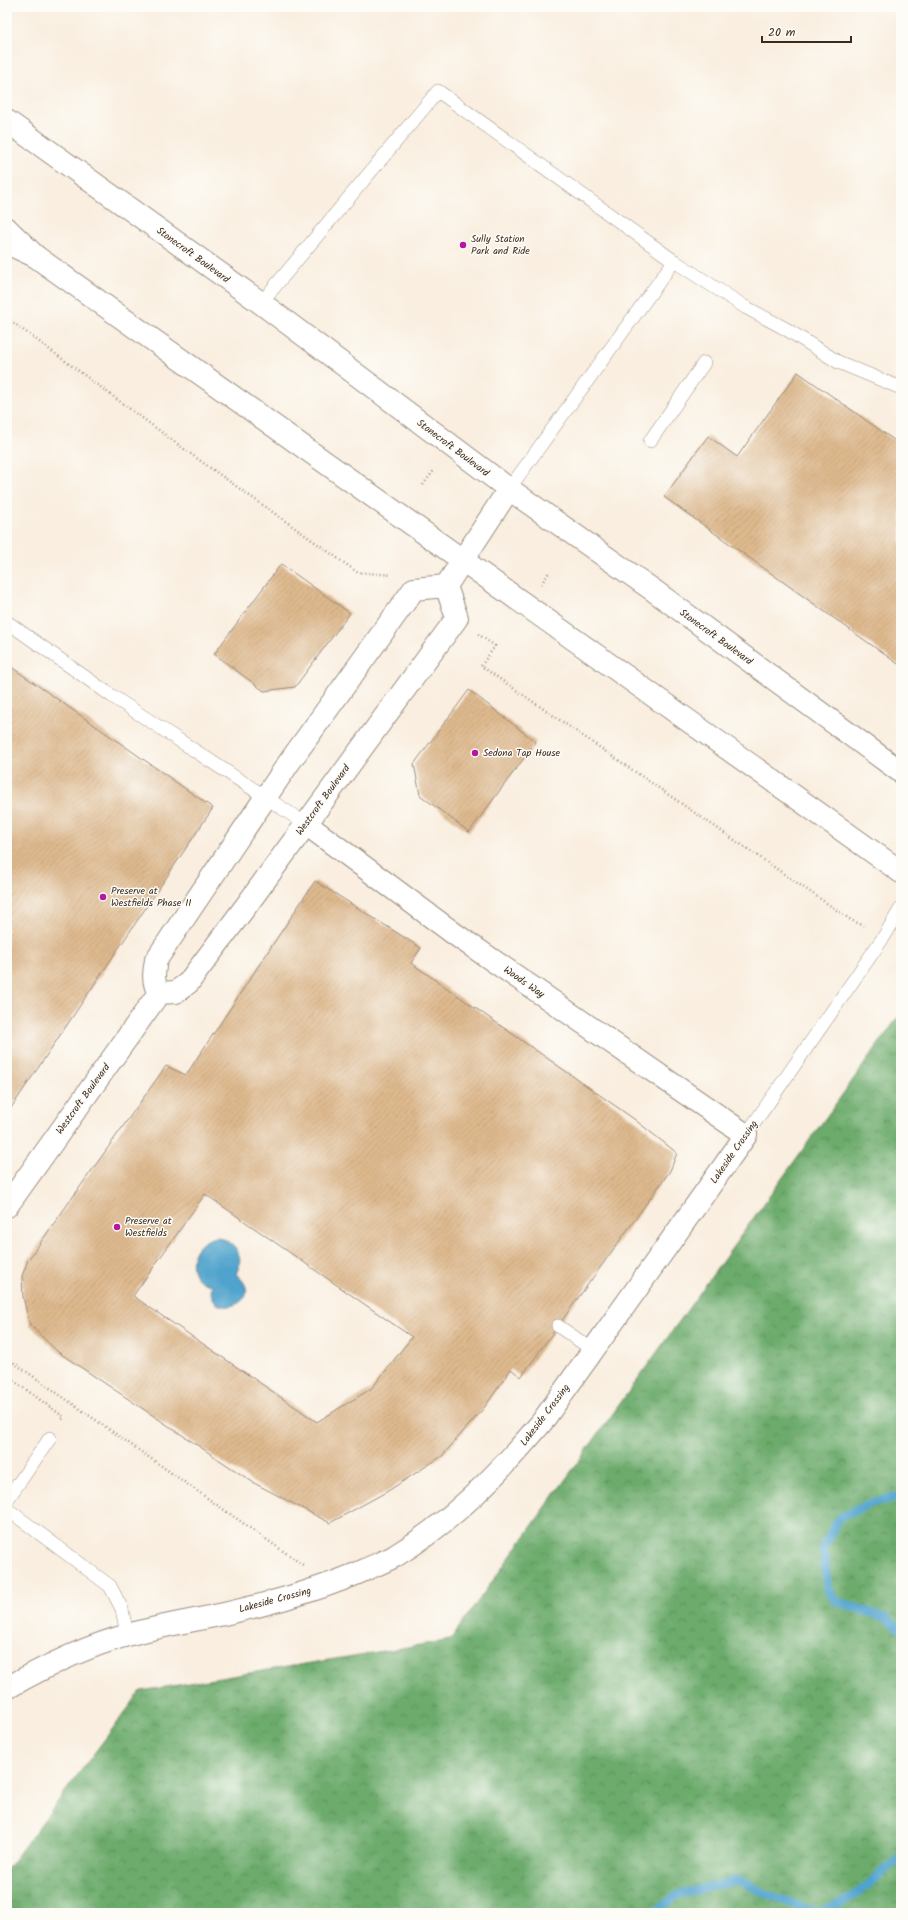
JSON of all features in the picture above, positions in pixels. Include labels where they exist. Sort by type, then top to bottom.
[{"type":"street","name":"Stonecroft Boulevard","points":[[7,121],[261,303],[509,489],[652,590],[901,772]]},
{"type":"street","points":[[7,228],[35,256],[901,872]]},
{"type":"street","points":[[7,243],[35,256]]},
{"type":"street","points":[[159,993],[155,986],[154,973],[156,960],[370,647],[414,589],[446,586],[509,489]]},
{"type":"street","name":"Westcroft Boulevard","points":[[7,1206],[159,993],[176,992],[188,983],[457,618],[446,586]]},
{"type":"street","name":"Woods Way","points":[[306,824],[456,935],[746,1135]]},
{"type":"street","name":"Lakeside Crossing","points":[[7,1688],[39,1670],[127,1635],[259,1606],[293,1597],[331,1584],[395,1556],[442,1523],[473,1497],[513,1456],[542,1422],[746,1135]]},
{"type":"lane","points":[[261,303],[438,91],[674,261],[745,307],[838,362],[901,388]]},
{"type":"lane","points":[[509,489],[674,261]]},
{"type":"lane","points":[[650,441],[704,363]]},
{"type":"lane","points":[[7,622],[112,696],[306,824]]},
{"type":"lane","name":"Lakeside Crossing","points":[[746,1135],[901,908]]},
{"type":"lane","points":[[558,1326],[593,1350]]},
{"type":"lane","points":[[7,1500],[50,1438]]},
{"type":"lane","points":[[7,1509],[110,1586],[122,1609],[127,1635]]},
{"type":"path","points":[[7,318],[194,456],[357,572],[392,575]]},
{"type":"path","points":[[423,485],[435,469]]},
{"type":"path","points":[[538,588],[550,571]]},
{"type":"path","points":[[475,632],[494,646],[481,666],[851,920],[884,935]]},
{"type":"path","points":[[7,1358],[331,1584]]},
{"type":"path","points":[[7,1376],[64,1417],[50,1438]]},
{"type":"green space","points":[[901,1013],[901,1913],[7,1913],[7,1869],[141,1691],[450,1640]]},
{"type":"water","points":[[217,1237],[234,1246],[239,1255],[240,1261],[236,1274],[245,1284],[246,1293],[242,1301],[234,1305],[225,1306],[217,1304],[212,1297],[212,1285],[203,1282],[197,1277],[193,1270],[192,1262],[194,1254],[199,1246],[207,1240]]},
{"type":"building","points":[[798,372],[901,445],[901,666],[664,497],[708,436],[737,457]]},
{"type":"building","points":[[281,564],[350,613],[295,687],[264,691],[214,654]]},
{"type":"building","name":"Preserve at Westfields Phase II","points":[[7,664],[213,808],[7,1114]]},
{"type":"building","name":"Sedona Tap House","points":[[469,690],[536,742],[469,832],[420,795],[414,764]]},
{"type":"building","name":"Preserve at Westfields","points":[[315,881],[421,948],[411,963],[634,1119],[677,1153],[670,1171],[521,1377],[511,1369],[484,1408],[442,1456],[388,1491],[330,1523],[254,1483],[58,1352],[30,1325],[23,1297],[22,1276],[28,1260],[166,1066],[186,1075]],"holes":[[[205,1194],[412,1337],[372,1388],[317,1422],[133,1296]]]},
{"type":"waterway","points":[[901,1496],[871,1503],[839,1518],[823,1548],[828,1590],[836,1601],[886,1618],[901,1629]]},
{"type":"waterway","points":[[655,1913],[677,1895],[738,1880],[771,1896],[818,1913],[856,1895],[901,1856]]},
{"type":"place","name":"Sully Station Park and Ride","points":[[463,245]]},
{"type":"place","name":"Sedona Tap House","points":[[475,753]]},
{"type":"place","name":"Preserve at Westfields Phase II","points":[[103,897]]},
{"type":"place","name":"Preserve at Westfields","points":[[117,1227]]}]
